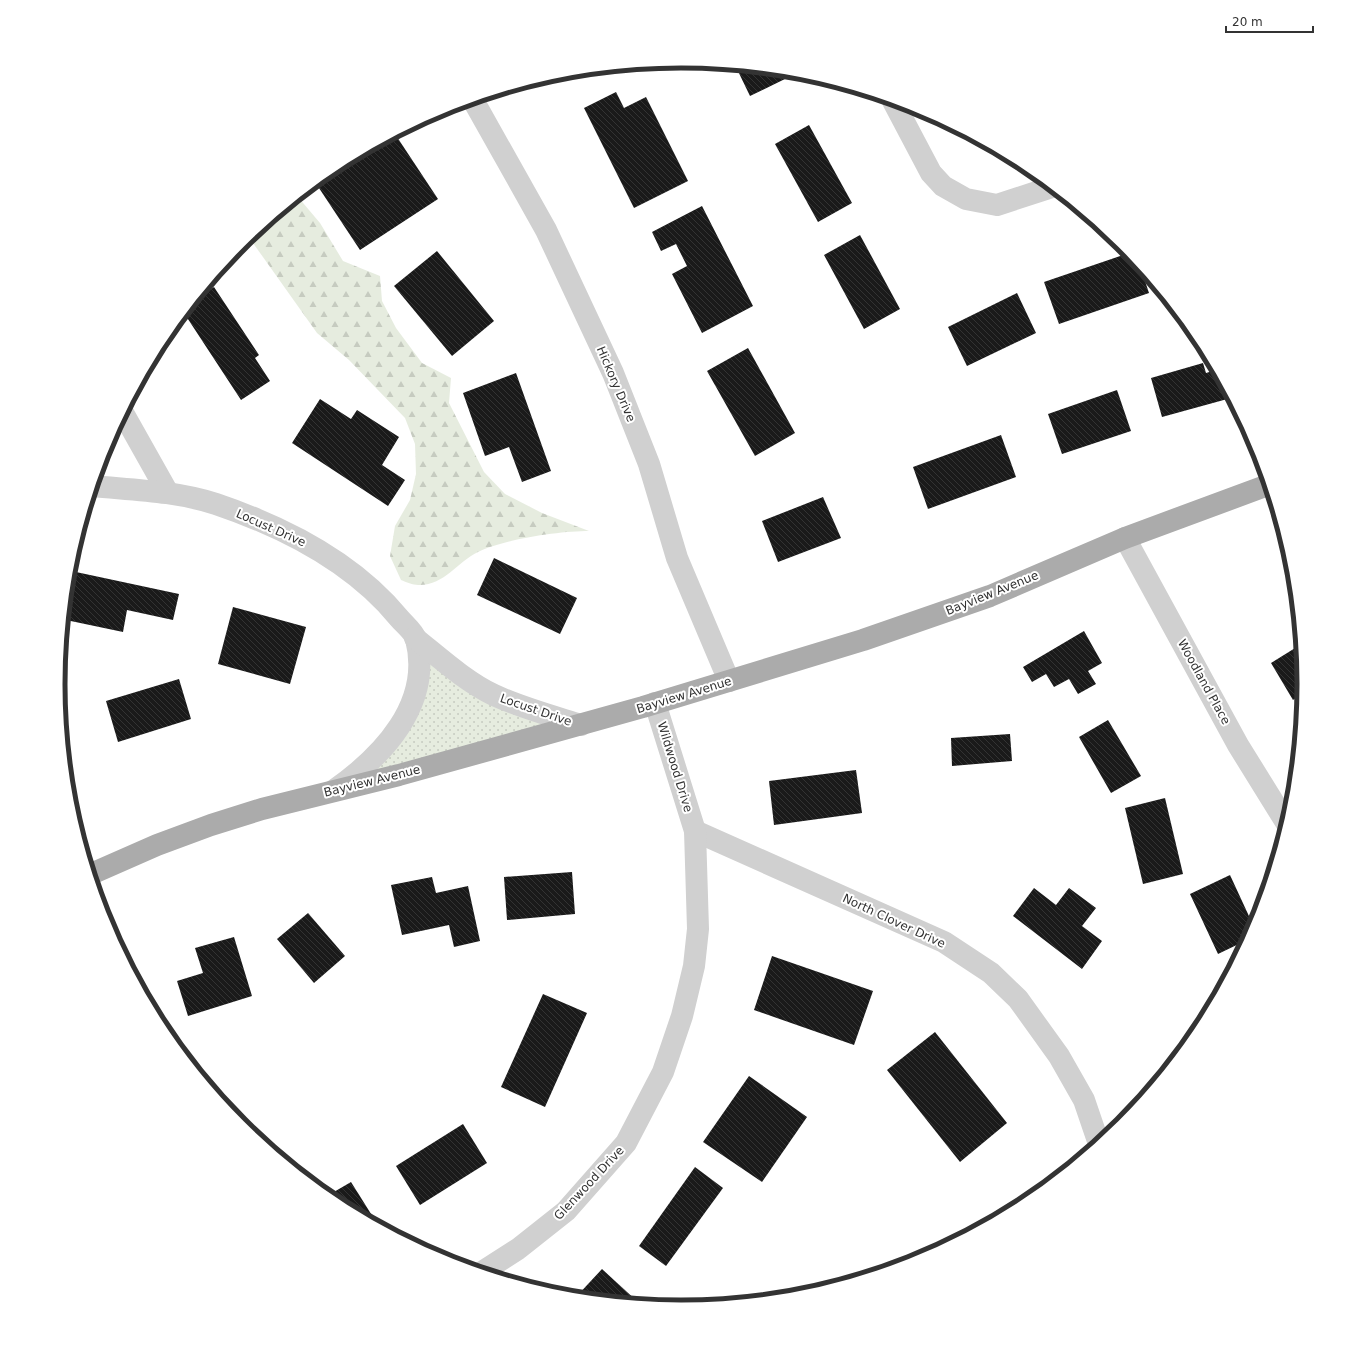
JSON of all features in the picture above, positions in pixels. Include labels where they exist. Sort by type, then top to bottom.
[{"type":"main road","name":"Bayview Avenue","points":[[95,872],[156,845],[211,825],[332,791],[398,775],[581,725],[863,640],[990,596],[1125,538],[1264,486]]},
{"type":"street","name":"Hickory Drive","points":[[475,104],[546,230],[613,373],[649,464],[677,558],[729,681]]},
{"type":"street","points":[[896,107],[931,173],[943,186],[966,199],[997,205],[1046,189]]},
{"type":"street","points":[[126,418],[168,493]]},
{"type":"street","name":"Locust Drive","points":[[98,486],[168,493],[216,504],[282,531],[314,548],[357,576],[392,609],[415,638],[456,672],[493,695],[517,705],[581,725]]},
{"type":"street","name":"Woodland Place","points":[[1125,538],[1238,745],[1282,816]]},
{"type":"street","points":[[332,791],[356,775],[375,758],[391,738],[406,715],[415,697],[418,682],[419,668],[415,638]]},
{"type":"street","name":"Wildwood Drive","points":[[655,703],[695,831]]},
{"type":"street","name":"North Clover Drive","points":[[695,831],[944,942],[991,973],[1018,999],[1059,1056],[1084,1100],[1097,1139]]},
{"type":"street","name":"Glenwood Drive","points":[[487,1269],[518,1249],[566,1210],[626,1143],[663,1072],[682,1016],[694,966],[698,929],[695,831]]},
{"type":"green space","points":[[301,200],[320,223],[343,261],[380,276],[382,301],[396,328],[422,363],[451,378],[449,403],[484,472],[505,494],[542,513],[589,531],[563,532],[502,543],[489,547],[470,556],[450,573],[435,582],[416,585],[401,580],[390,556],[395,526],[410,500],[416,474],[415,444],[405,418],[349,360],[317,333],[253,243],[275,221]]},
{"type":"green space","points":[[422,650],[567,724],[353,782],[383,755]]},
{"type":"building","points":[[738,72],[787,78],[750,96]]},
{"type":"building","points":[[616,92],[624,108],[646,97],[688,181],[634,208],[584,108]]},
{"type":"building","points":[[809,125],[852,203],[818,222],[775,144]]},
{"type":"building","points":[[398,138],[438,199],[360,250],[318,187],[339,172]]},
{"type":"building","points":[[702,206],[753,306],[702,333],[672,274],[687,266],[676,244],[661,251],[652,232]]},
{"type":"building","points":[[860,235],[900,309],[864,329],[824,255]]},
{"type":"building","points":[[437,251],[494,321],[452,356],[394,286]]},
{"type":"building","points":[[1123,255],[1144,278],[1149,293],[1059,324],[1044,282]]},
{"type":"building","points":[[214,287],[259,355],[255,358],[270,381],[241,400],[187,317],[207,292]]},
{"type":"building","points":[[1017,293],[1036,333],[967,366],[948,327]]},
{"type":"building","points":[[748,348],[795,433],[755,456],[707,371]]},
{"type":"building","points":[[1203,363],[1206,373],[1211,372],[1226,399],[1162,417],[1151,378]]},
{"type":"building","points":[[516,373],[551,471],[522,482],[509,447],[485,456],[463,393]]},
{"type":"building","points":[[1117,390],[1131,431],[1062,454],[1048,414]]},
{"type":"building","points":[[320,399],[351,419],[357,410],[399,437],[382,465],[405,480],[388,506],[292,443]]},
{"type":"building","points":[[1001,435],[1016,477],[928,509],[913,467]]},
{"type":"building","points":[[823,497],[841,538],[778,562],[762,521]]},
{"type":"building","points":[[494,558],[577,598],[560,634],[477,595]]},
{"type":"building","points":[[76,572],[179,594],[173,620],[127,610],[123,632],[68,620]]},
{"type":"building","points":[[233,607],[306,627],[290,684],[218,664]]},
{"type":"building","points":[[1084,631],[1102,663],[1088,671],[1096,684],[1078,694],[1069,679],[1054,687],[1046,674],[1032,682],[1023,667]]},
{"type":"building","points":[[1296,647],[1297,697],[1293,700],[1271,663]]},
{"type":"building","points":[[179,679],[191,719],[118,742],[106,701]]},
{"type":"building","points":[[1108,720],[1141,776],[1111,793],[1079,737]]},
{"type":"building","points":[[1010,734],[1012,761],[952,766],[951,738]]},
{"type":"building","points":[[856,770],[862,813],[774,825],[769,781]]},
{"type":"building","points":[[1165,798],[1183,874],[1143,884],[1125,808]]},
{"type":"building","points":[[572,872],[575,914],[507,920],[504,877]]},
{"type":"building","points":[[1230,875],[1250,919],[1239,944],[1218,954],[1190,894]]},
{"type":"building","points":[[432,877],[436,893],[468,886],[480,941],[454,947],[449,925],[402,935],[391,885]]},
{"type":"building","points":[[1034,888],[1056,905],[1069,888],[1096,908],[1082,926],[1102,941],[1082,969],[1013,916]]},
{"type":"building","points":[[308,913],[345,956],[314,983],[277,939]]},
{"type":"building","points":[[234,937],[252,996],[188,1016],[177,981],[203,973],[195,948]]},
{"type":"building","points":[[772,956],[873,991],[854,1045],[754,1010]]},
{"type":"building","points":[[543,994],[587,1013],[545,1107],[501,1087]]},
{"type":"building","points":[[935,1032],[1007,1123],[960,1162],[887,1070]]},
{"type":"building","points":[[749,1076],[807,1117],[762,1182],[703,1142]]},
{"type":"building","points":[[463,1124],[487,1163],[420,1205],[396,1166]]},
{"type":"building","points":[[695,1167],[723,1188],[666,1266],[639,1246]]},
{"type":"building","points":[[351,1182],[374,1218],[339,1197],[333,1193]]},
{"type":"building","points":[[602,1269],[634,1298],[601,1295],[581,1292]]}]
